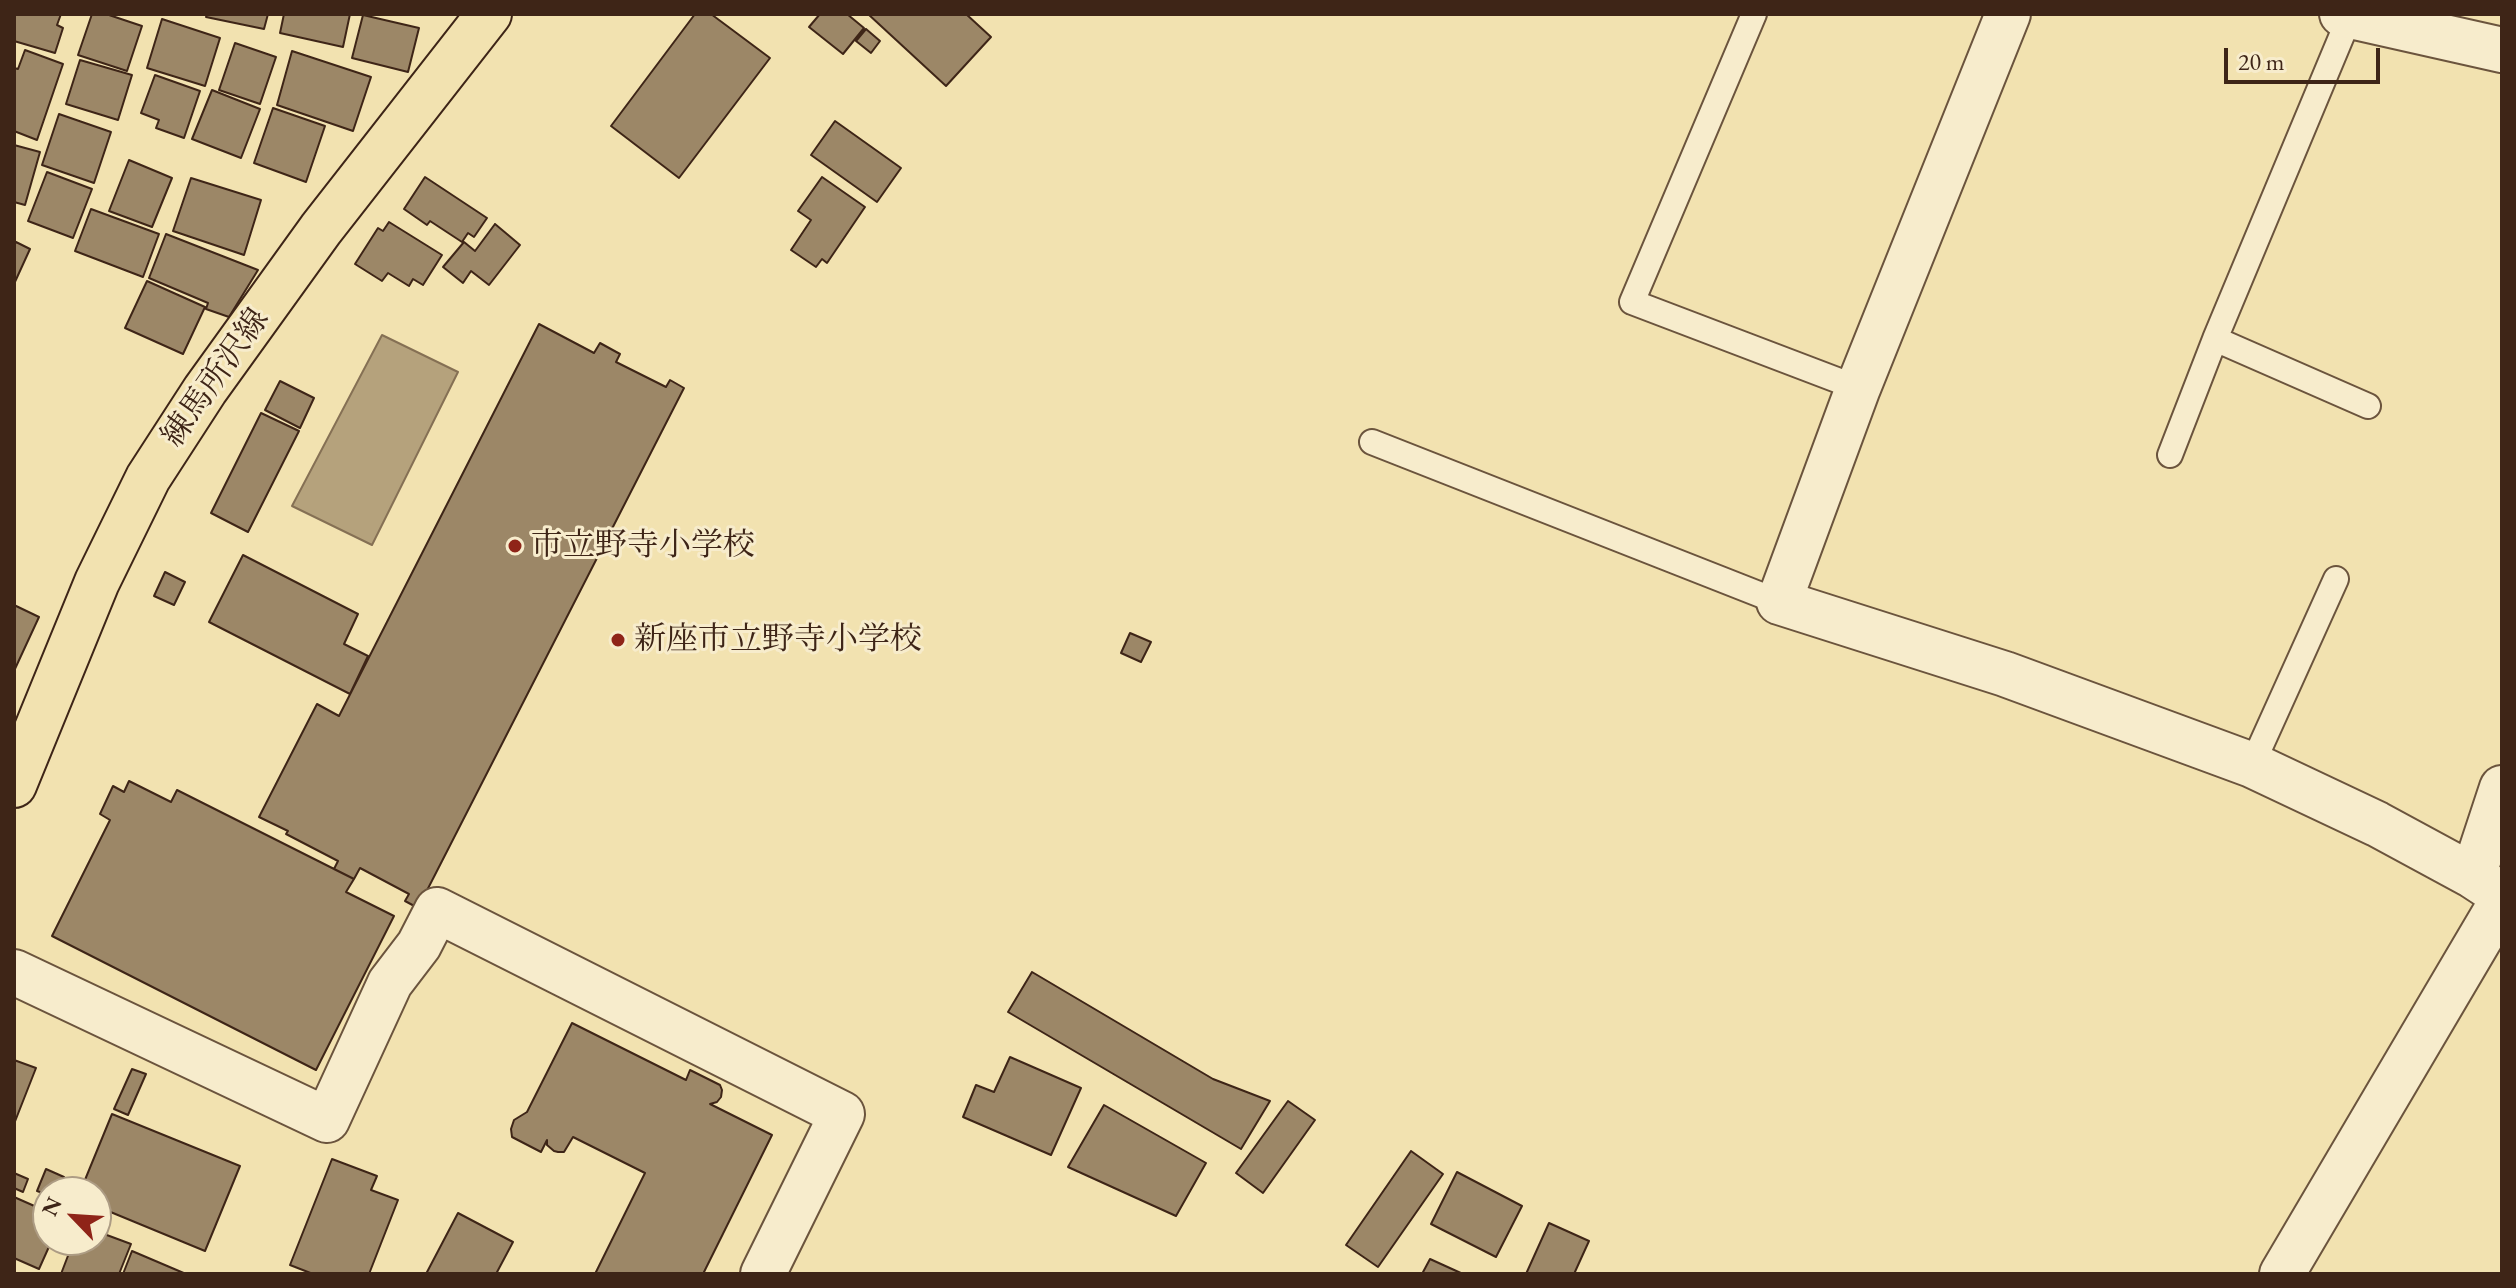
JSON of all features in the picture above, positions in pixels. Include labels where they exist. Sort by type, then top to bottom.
[{"type":"main road","name":"練馬所沢線","points":[[14,785],[24,730],[148,478],[205,390],[321,229],[489,14]]},
{"type":"street","points":[[2008,14],[1858,388],[1779,602],[2005,674],[2252,765],[2377,824],[2492,891]]},
{"type":"street","points":[[2346,15],[2502,50]]},
{"type":"street","points":[[2282,1274],[2492,891],[2502,788]]},
{"type":"street","points":[[14,972],[327,1120],[390,983],[419,945],[437,910],[842,1114],[763,1274]]},
{"type":"lane","points":[[1754,14],[1632,302],[1858,388]]},
{"type":"lane","points":[[2170,455],[2346,15]]},
{"type":"lane","points":[[2215,339],[2368,406]]},
{"type":"lane","points":[[1372,442],[1779,602]]},
{"type":"lane","points":[[2252,765],[2336,579]]},
{"type":"shaded area","points":[[382,335],[458,372],[372,545],[292,506]]},
{"type":"building","points":[[14,14],[61,14],[57,25],[63,28],[55,53],[14,41]]},
{"type":"building","points":[[92,14],[106,14],[142,26],[127,71],[78,55]]},
{"type":"building","points":[[207,14],[268,14],[264,29],[206,17]]},
{"type":"building","points":[[284,14],[350,14],[343,47],[280,33]]},
{"type":"building","points":[[695,14],[711,14],[770,58],[679,178],[611,126]]},
{"type":"building","points":[[820,14],[847,14],[864,28],[843,54],[809,27]]},
{"type":"building","points":[[868,14],[966,14],[991,37],[946,86]]},
{"type":"building","points":[[363,15],[419,28],[408,72],[352,58]]},
{"type":"building","points":[[162,19],[220,38],[205,86],[147,68]]},
{"type":"building","points":[[866,29],[880,41],[871,53],[856,41]]},
{"type":"building","points":[[235,43],[276,57],[260,104],[219,90]]},
{"type":"building","points":[[25,50],[63,64],[37,140],[14,131],[14,68],[18,69]]},
{"type":"building","points":[[292,51],[371,77],[353,131],[277,105]]},
{"type":"building","points":[[80,60],[132,75],[118,120],[66,104]]},
{"type":"building","points":[[155,75],[200,91],[184,138],[156,128],[159,120],[141,113]]},
{"type":"building","points":[[212,90],[260,109],[241,158],[192,139]]},
{"type":"building","points":[[273,108],[325,126],[306,182],[254,163]]},
{"type":"building","points":[[59,114],[111,132],[94,183],[42,165]]},
{"type":"building","points":[[835,121],[901,168],[877,202],[811,155]]},
{"type":"building","points":[[14,145],[40,152],[25,205],[14,202]]},
{"type":"building","points":[[129,160],[172,178],[152,227],[109,211]]},
{"type":"building","points":[[47,172],[92,189],[73,238],[28,221]]},
{"type":"building","points":[[425,177],[487,218],[474,237],[468,233],[462,242],[430,221],[427,225],[404,209]]},
{"type":"building","points":[[822,177],[865,207],[827,263],[822,259],[816,267],[791,250],[811,220],[798,211]]},
{"type":"building","points":[[191,178],[261,200],[244,255],[173,231]]},
{"type":"building","points":[[91,209],[159,234],[143,277],[75,251]]},
{"type":"building","points":[[389,222],[442,255],[423,285],[413,279],[409,286],[388,273],[382,281],[355,264],[378,228],[383,231]]},
{"type":"building","points":[[495,224],[520,245],[489,285],[471,271],[463,283],[443,267],[464,242],[475,251]]},
{"type":"building","points":[[166,234],[258,270],[229,317],[206,309],[208,303],[149,278]]},
{"type":"building","points":[[16,242],[30,249],[14,284],[14,246]]},
{"type":"building","points":[[147,281],[205,307],[183,354],[125,328]]},
{"type":"building","name":"市立野寺小学校","points":[[539,324],[594,353],[600,343],[620,354],[616,362],[666,387],[670,380],[684,388],[418,908],[405,901],[409,894],[360,868],[354,879],[334,869],[338,861],[259,817],[317,704],[339,716]]},
{"type":"building","points":[[280,381],[314,398],[300,428],[265,410]]},
{"type":"building","points":[[261,413],[299,431],[248,532],[211,513]]},
{"type":"building","points":[[243,555],[358,614],[344,644],[368,656],[350,694],[209,622]]},
{"type":"building","points":[[165,572],[185,582],[174,605],[154,596]]},
{"type":"building","points":[[14,605],[39,617],[14,671]]},
{"type":"building","points":[[1130,633],[1151,642],[1141,662],[1121,653]]},
{"type":"building","points":[[129,781],[171,802],[177,790],[354,879],[346,892],[394,916],[316,1070],[52,936],[110,820],[100,814],[113,786],[124,792]]},
{"type":"building","points":[[1032,972],[1213,1079],[1270,1101],[1241,1149],[1008,1012]]},
{"type":"building","points":[[572,1023],[686,1080],[690,1070],[720,1085],[721,1097],[710,1104],[772,1135],[703,1274],[595,1274],[645,1173],[573,1137],[564,1152],[554,1151],[547,1145],[547,1140],[541,1152],[512,1137],[514,1120],[527,1112]]},
{"type":"building","points":[[1010,1057],[1081,1088],[1051,1155],[963,1117],[976,1085],[994,1092]]},
{"type":"building","points":[[14,1060],[36,1068],[14,1124]]},
{"type":"building","points":[[132,1069],[146,1074],[128,1115],[114,1109]]},
{"type":"building","points":[[1288,1101],[1315,1120],[1263,1193],[1236,1173]]},
{"type":"building","points":[[1104,1105],[1206,1163],[1176,1216],[1068,1167]]},
{"type":"building","points":[[112,1114],[240,1166],[205,1251],[112,1213],[112,1176],[87,1176]]},
{"type":"building","points":[[1411,1151],[1443,1174],[1378,1267],[1346,1245]]},
{"type":"building","points":[[332,1159],[377,1176],[371,1190],[398,1200],[369,1274],[313,1274],[290,1265]]},
{"type":"building","points":[[46,1169],[62,1176],[43,1176]]},
{"type":"building","points":[[1457,1172],[1522,1206],[1496,1257],[1431,1224]]},
{"type":"building","points":[[14,1173],[28,1179],[23,1192],[14,1188]]},
{"type":"building","points":[[14,1197],[32,1205],[32,1256],[45,1256],[39,1269],[14,1258]]},
{"type":"building","points":[[458,1213],[513,1242],[496,1274],[426,1274]]},
{"type":"building","points":[[1549,1223],[1589,1241],[1574,1274],[1526,1274]]},
{"type":"building","points":[[112,1237],[131,1244],[119,1274],[61,1274],[68,1256],[112,1256]]},
{"type":"building","points":[[132,1251],[186,1274],[123,1274]]},
{"type":"building","points":[[1430,1259],[1463,1274],[1422,1274]]},
{"type":"place","name":"市立野寺小学校","points":[[515,546]]},
{"type":"place","name":"新座市立野寺小学校","points":[[618,640]]}]
